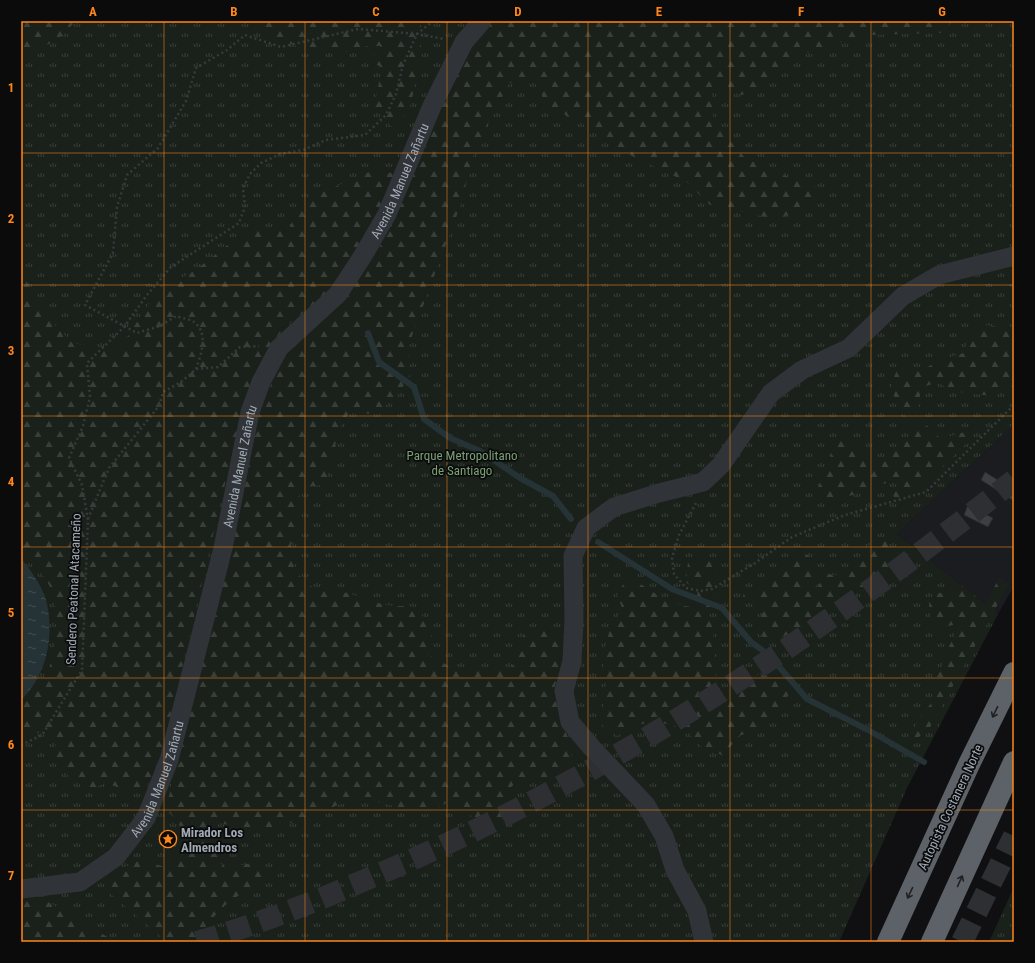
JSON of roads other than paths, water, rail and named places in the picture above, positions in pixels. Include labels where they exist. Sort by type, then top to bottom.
[{"type":"highway","name":"Autopista Costanera Norte","points":[[888,942],[970,762],[1014,673]]},
{"type":"highway","points":[[932,942],[1014,762]]},
{"type":"street","name":"Avenida Manuel Zañartu","points":[[21,889],[80,882],[116,856],[146,818],[169,760],[223,548],[250,412],[261,382],[279,348],[338,294],[364,254],[387,214],[432,106],[464,42],[482,21]]},
{"type":"street","points":[[704,942],[697,911],[674,870],[664,836],[646,805],[592,748],[570,722],[564,691],[572,661],[574,620],[572,556],[586,528],[614,507],[659,492],[703,482],[721,465],[770,393],[802,370],[849,348],[903,296],[939,275],[1014,256]]},
{"type":"water","points":[[21,558],[44,594],[49,613],[50,627],[47,654],[43,667],[30,690],[21,700]]},
{"type":"waterway","points":[[368,333],[379,362],[414,387],[424,419],[450,438],[480,451],[520,478],[553,496],[571,519]]},
{"type":"waterway","points":[[598,542],[672,589],[722,608],[751,642],[769,655],[807,699],[868,730],[924,762]]},
{"type":"tunnel","points":[[197,942],[289,911],[379,874],[465,835],[548,793],[630,747],[710,699],[865,594],[1014,480]]},
{"type":"tunnel","points":[[962,942],[1014,836]]},
{"type":"place","name":"Mirador Los Almendros","points":[[168,839]]},
{"type":"park label","name":"Parque Metropolitano de Santiago","points":[[462,462]]}]
